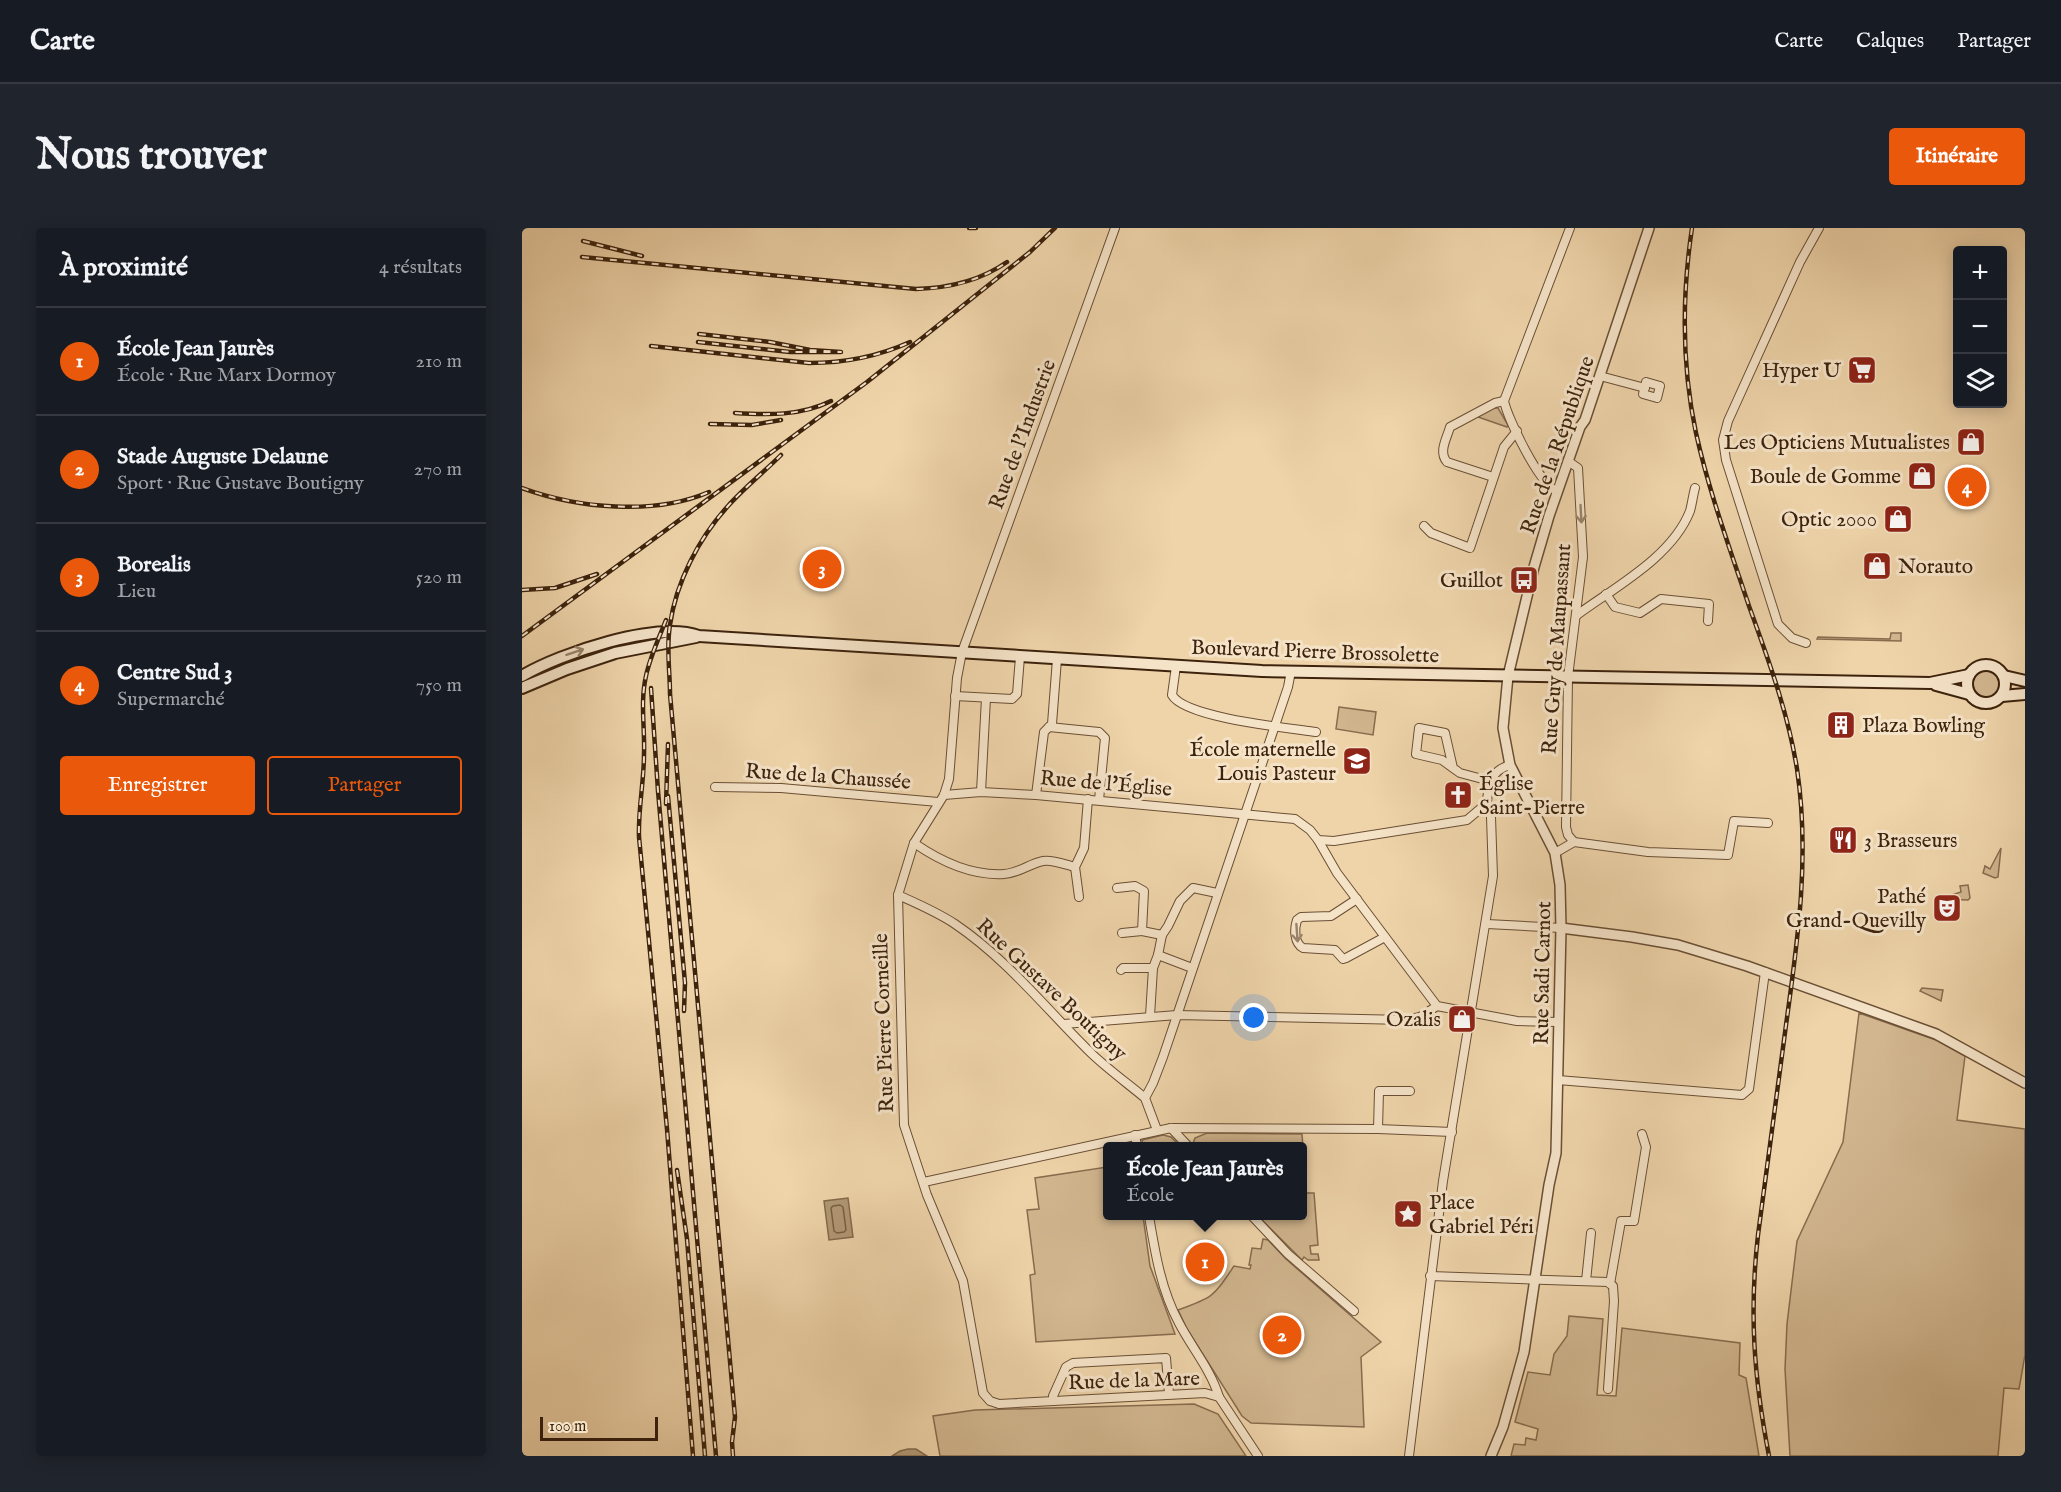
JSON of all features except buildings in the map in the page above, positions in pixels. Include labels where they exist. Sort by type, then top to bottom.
[{"type":"main road","name":"Boulevard Pierre Brossolette","points":[[522,676],[573,652],[613,641],[669,633],[687,632],[699,636]]},
{"type":"main road","name":"Boulevard Pierre Brossolette","points":[[522,688],[567,669],[615,653],[699,636],[1020,657],[1291,671],[1930,683],[1969,675]]},
{"type":"main road","points":[[613,641],[615,653]]},
{"type":"main road","points":[[2002,696],[2006,684],[2004,676],[1998,669],[1987,665],[1978,667],[1969,675],[1967,685],[1970,694],[1978,702],[1985,704],[2002,696],[2025,694]]},
{"type":"main road","points":[[2004,676],[2025,681]]},
{"type":"main road","name":"Boulevard Pierre Brossolette","points":[[1930,683],[1970,694]]},
{"type":"street","name":"Rue de l'Industrie","points":[[962,652],[1115,228]]},
{"type":"street","points":[[1557,491],[1550,489],[1541,478],[1516,432],[1504,400],[1570,228]]},
{"type":"street","name":"Rue de la République","points":[[1508,676],[1534,567],[1557,491],[1600,376],[1649,228]]},
{"type":"street","points":[[1806,643],[1792,638],[1778,624],[1726,460],[1723,440],[1728,421],[1800,262],[1819,228]]},
{"type":"street","points":[[1600,376],[1645,388]]},
{"type":"street","points":[[1493,477],[1447,462],[1442,452],[1450,427],[1504,400]]},
{"type":"street","points":[[1424,526],[1431,533],[1470,548],[1504,447],[1516,432]]},
{"type":"street","name":"Rue Guy de Maupassant","points":[[1568,461],[1578,468],[1583,556],[1568,677],[1566,827],[1574,843]]},
{"type":"street","points":[[1577,615],[1647,565],[1665,548],[1689,512],[1695,488]]},
{"type":"street","points":[[1606,594],[1615,607],[1640,613],[1661,598],[1709,604],[1708,621]]},
{"type":"street","name":"Rue Pierre Corneille","points":[[962,652],[959,662],[949,779],[941,798],[914,843],[898,895],[904,1125],[934,1214],[963,1281],[983,1393]]},
{"type":"street","points":[[956,696],[1012,699],[1017,694],[1020,657]]},
{"type":"street","points":[[1036,795],[1044,732],[1052,724],[1057,659]]},
{"type":"street","points":[[1176,666],[1172,695],[1177,701],[1221,718],[1316,732]]},
{"type":"street","points":[[1157,1130],[1145,1098],[1153,1083],[1177,1015],[1288,687],[1291,671]]},
{"type":"street","name":"Rue Sadi Carnot","points":[[1491,1456],[1503,1428],[1524,1352],[1549,1185],[1556,1153],[1558,1080],[1560,885],[1554,853],[1510,765],[1503,728],[1508,676]]},
{"type":"street","points":[[981,792],[986,698]]},
{"type":"street","points":[[1049,727],[1099,732],[1105,738],[1100,800]]},
{"type":"street","points":[[1453,768],[1445,733],[1419,728],[1416,754],[1442,760],[1453,768],[1460,772],[1490,781]]},
{"type":"street","points":[[1409,1456],[1443,1181],[1494,876],[1491,817],[1487,803],[1490,781],[1499,769],[1510,765]]},
{"type":"street","name":"Rue de la Chaussée","points":[[715,787],[781,788],[941,798]]},
{"type":"street","name":"Rue de l'Église","points":[[941,798],[981,792],[1036,795],[1295,819],[1310,830],[1318,840],[1337,873],[1437,1006]]},
{"type":"street","points":[[1079,897],[1075,867],[1084,848],[1088,799]]},
{"type":"street","points":[[1318,840],[1335,841],[1467,820],[1487,803]]},
{"type":"street","points":[[1554,853],[1574,843],[1648,852],[1728,855],[1734,821],[1768,823]]},
{"type":"street","points":[[914,843],[947,862],[983,873],[1004,874],[1022,870],[1044,860],[1075,867]]},
{"type":"street","points":[[1117,888],[1135,886],[1144,891],[1142,931]]},
{"type":"street","points":[[1150,1016],[1153,968],[1162,935],[1180,901],[1193,888],[1217,893]]},
{"type":"street","name":"Rue Gustave Boutigny","points":[[898,895],[928,908],[981,944],[1031,990],[1093,1054],[1145,1098]]},
{"type":"street","points":[[1357,899],[1331,916],[1302,917],[1297,920],[1296,941],[1299,946],[1336,952],[1346,958],[1385,937]]},
{"type":"street","points":[[1487,924],[1561,928],[1678,945],[1765,972],[1936,1034],[2025,1083]]},
{"type":"street","points":[[1122,933],[1142,931],[1162,935]]},
{"type":"street","points":[[1158,955],[1192,968]]},
{"type":"street","points":[[1121,970],[1124,968],[1153,968]]},
{"type":"street","points":[[1558,1080],[1742,1095],[1746,1093],[1749,1089],[1765,972]]},
{"type":"street","points":[[1064,1024],[1177,1015],[1406,1020],[1420,1017],[1437,1006],[1517,1021],[1559,1023]]},
{"type":"street","points":[[1378,1129],[1379,1091],[1410,1091]]},
{"type":"street","points":[[1104,1142],[1171,1128],[1378,1129],[1452,1132]]},
{"type":"street","points":[[1171,1128],[1184,1142]]},
{"type":"street","points":[[1610,1284],[1621,1221],[1634,1221],[1646,1147],[1642,1134]]},
{"type":"street","points":[[1135,1135],[1136,1142]]},
{"type":"street","points":[[924,1182],[1103,1142]]},
{"type":"street","points":[[1150,1220],[1159,1272],[1178,1322],[1214,1382],[1219,1397]]},
{"type":"street","points":[[1257,1220],[1288,1254],[1353,1311]]},
{"type":"street","points":[[1586,1281],[1591,1233]]},
{"type":"street","points":[[1430,1276],[1608,1282],[1613,1286],[1614,1301],[1608,1389]]},
{"type":"street","points":[[1053,1401],[1053,1395],[1066,1367],[1073,1363],[1166,1358],[1168,1394]]},
{"type":"street","name":"Rue de la Mare","points":[[983,1393],[990,1401],[999,1404],[1205,1393],[1219,1397],[1258,1456]]},
{"type":"shaded area","points":[[1491,408],[1498,408],[1507,427],[1478,417]]},
{"type":"shaded area","points":[[1891,633],[1901,633],[1901,641],[1817,639],[1818,637],[1890,639]]},
{"type":"shaded area","points":[[1987,669],[1997,673],[2001,683],[1997,693],[1987,697],[1977,693],[1973,683],[1977,673]]},
{"type":"shaded area","points":[[1339,707],[1376,712],[1373,735],[1336,729]]},
{"type":"shaded area","points":[[2001,848],[1998,877],[1983,873],[1985,866],[1990,869]]},
{"type":"shaded area","points":[[1968,885],[1970,898],[1968,900],[1939,899],[1961,892],[1960,886]]},
{"type":"shaded area","points":[[1922,988],[1943,990],[1941,1001],[1920,991]]},
{"type":"shaded area","points":[[1859,1013],[1936,1040],[1965,1056],[1957,1120],[2025,1129],[2025,1355],[2019,1389],[2004,1388],[1998,1456],[1790,1456],[1785,1369],[1787,1324],[1797,1241],[1843,1142]]},
{"type":"shaded area","points":[[1207,1133],[1302,1134],[1303,1142],[1194,1142],[1195,1138]]},
{"type":"shaded area","points":[[1163,1135],[1171,1137],[1176,1142],[1142,1142],[1142,1140]]},
{"type":"shaded area","points":[[1103,1168],[1103,1220],[1144,1220],[1150,1266],[1175,1334],[1036,1342],[1030,1275],[1035,1274],[1027,1210],[1039,1209],[1035,1178]]},
{"type":"shaded area","points":[[1307,1193],[1314,1193],[1318,1245],[1310,1246],[1311,1254],[1318,1254],[1319,1260],[1308,1260],[1304,1257],[1302,1260],[1262,1220],[1307,1220]]},
{"type":"shaded area","points":[[1263,1239],[1268,1240],[1286,1259],[1381,1342],[1361,1357],[1364,1427],[1251,1423],[1242,1416],[1187,1329],[1178,1310],[1212,1295],[1234,1266],[1250,1269],[1252,1248],[1261,1249]]},
{"type":"shaded area","points":[[1569,1316],[1603,1319],[1597,1395],[1616,1396],[1622,1328],[1740,1343],[1739,1375],[1746,1378],[1759,1456],[1511,1456],[1514,1444],[1525,1445],[1526,1438],[1536,1440],[1538,1429],[1515,1422],[1528,1372],[1550,1375],[1554,1354],[1567,1336]]},
{"type":"shaded area","points":[[1194,1404],[1218,1414],[1246,1456],[940,1456],[933,1416],[975,1410]]},
{"type":"water","points":[[848,1198],[853,1237],[829,1240],[824,1201]]},
{"type":"water","points":[[908,1449],[916,1449],[927,1456],[892,1456]]},
{"type":"railway","points":[[969,228],[976,228]]},
{"type":"railway","points":[[522,636],[867,382],[1030,252],[1055,228]]},
{"type":"railway","points":[[1692,228],[1685,305],[1686,357],[1691,408],[1707,477],[1720,520],[1783,706],[1797,769],[1801,801],[1802,865],[1798,929],[1755,1264],[1754,1346],[1769,1456]]},
{"type":"railway","points":[[583,241],[642,256]]},
{"type":"railway","points":[[582,257],[916,289],[940,287],[975,279],[1007,262]]},
{"type":"railway","points":[[698,342],[790,352],[841,352],[810,350],[770,342],[699,334]]},
{"type":"railway","points":[[651,346],[809,363],[861,358],[910,342]]},
{"type":"railway","points":[[735,413],[796,412],[831,401]]},
{"type":"railway","points":[[710,424],[752,425],[781,420]]},
{"type":"railway","points":[[733,1456],[735,1417],[670,694],[668,642],[673,609],[683,577],[698,546],[728,506],[781,455]]},
{"type":"railway","points":[[522,488],[544,495],[591,504],[640,507],[687,500],[709,492]]},
{"type":"railway","points":[[522,590],[555,588],[597,574]]},
{"type":"railway","points":[[666,620],[650,662],[644,686],[644,764],[639,837],[667,1129],[693,1456]]},
{"type":"railway","points":[[651,688],[716,1456]]},
{"type":"railway","points":[[666,804],[668,744]]},
{"type":"railway","points":[[668,796],[685,983],[684,1011]]},
{"type":"railway","points":[[677,1170],[687,1239],[705,1456]]},
{"type":"place","name":"Hyper U","points":[[1862,370]]},
{"type":"place","name":"Les Opticiens Mutualistes","points":[[1971,442]]},
{"type":"place","name":"Boule de Gomme","points":[[1922,476]]},
{"type":"place","name":"Centre Sud 3","points":[[1967,487]]},
{"type":"place","name":"Optic 2000","points":[[1898,519]]},
{"type":"place","name":"Norauto","points":[[1877,566]]},
{"type":"place","name":"Borealis","points":[[822,569]]},
{"type":"place","name":"Guillot","points":[[1524,580]]},
{"type":"place","name":"Plaza Bowling","points":[[1841,725]]},
{"type":"place","name":"École maternelle Louis Pasteur","points":[[1357,761]]},
{"type":"place","name":"Église Saint-Pierre","points":[[1458,795]]},
{"type":"place","name":"3 Brasseurs","points":[[1843,840]]},
{"type":"place","name":"Pathé Grand-Quevilly","points":[[1947,908]]},
{"type":"place","name":"Ozalis","points":[[1462,1019]]},
{"type":"place","name":"Place Gabriel Péri","points":[[1408,1214]]},
{"type":"place","name":"École Jean Jaurès","points":[[1205,1262]]},
{"type":"place","name":"Stade Auguste Delaune","points":[[1282,1335]]}]
